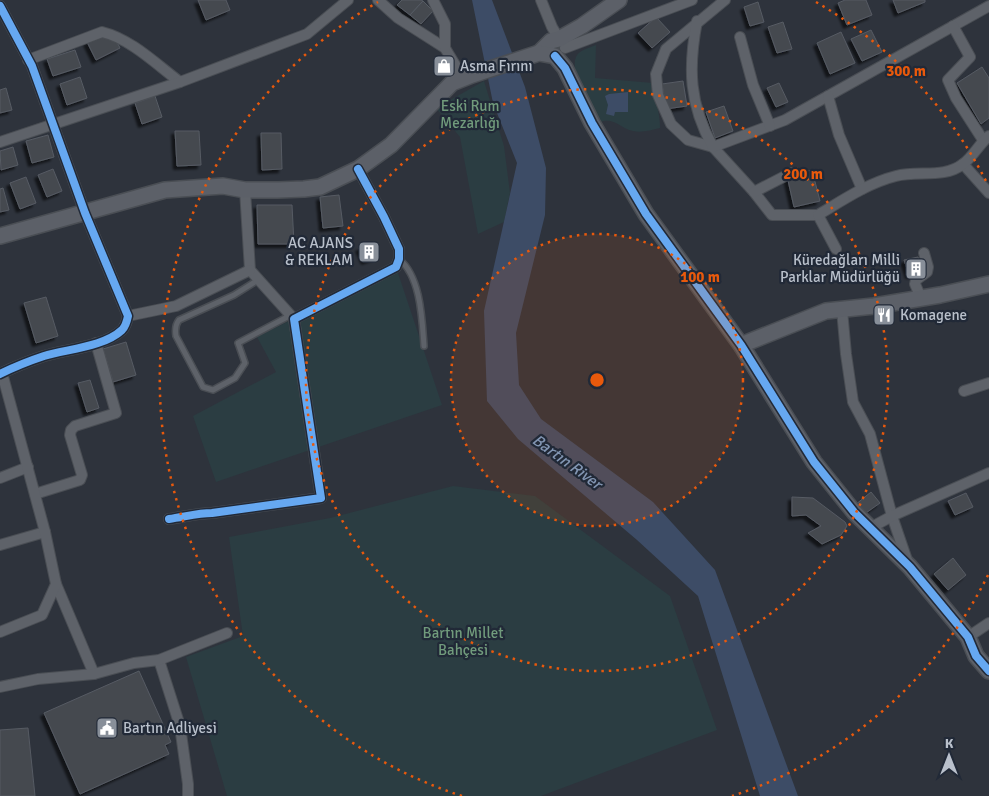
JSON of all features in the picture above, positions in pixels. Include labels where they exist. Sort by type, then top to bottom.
[{"type":"street","points":[[0,142],[180,82],[307,34],[348,0]]},
{"type":"street","points":[[378,0],[398,18],[445,48],[468,77]]},
{"type":"street","points":[[433,0],[445,24],[445,48]]},
{"type":"street","points":[[541,0],[555,46],[592,123],[646,214],[741,345],[814,462],[854,512],[872,527],[910,567],[968,637],[976,656],[989,671]]},
{"type":"street","points":[[555,46],[568,39],[582,26],[619,0]]},
{"type":"street","points":[[0,236],[165,190],[223,186],[245,190],[304,189],[320,186],[358,169],[391,146],[452,83],[692,0]]},
{"type":"street","points":[[725,0],[697,21],[666,49],[656,74],[658,96],[671,124],[688,140],[713,147],[785,120],[989,6]]},
{"type":"street","points":[[2,12],[28,60],[85,213],[128,316],[121,330],[96,343],[44,356],[1,373],[46,532],[56,584],[94,674]]},
{"type":"street","points":[[697,21],[691,62],[692,90],[700,118],[713,147],[772,215],[818,215],[862,189],[895,176],[911,173],[945,173],[963,164],[986,138],[956,98],[948,80],[970,57],[953,26]]},
{"type":"street","points":[[28,60],[102,32],[133,46],[180,82]]},
{"type":"street","points":[[740,37],[753,85],[770,126]]},
{"type":"street","points":[[828,96],[842,144],[862,189]]},
{"type":"street","points":[[963,164],[989,193]]},
{"type":"street","points":[[293,317],[396,267],[399,259],[399,249],[358,169]]},
{"type":"street","points":[[754,192],[791,173]]},
{"type":"street","points":[[170,519],[196,516],[201,513],[320,498],[293,317],[250,270],[245,190]]},
{"type":"street","points":[[818,215],[836,249]]},
{"type":"street","points":[[921,298],[915,284],[916,280],[927,272],[928,267],[924,253]]},
{"type":"street","points":[[128,316],[176,306],[250,270]]},
{"type":"street","points":[[741,345],[826,311],[874,306],[989,284]]},
{"type":"street","points":[[842,310],[853,402],[870,434],[892,516],[910,567]]},
{"type":"street","points":[[35,494],[80,480],[82,475],[70,435],[71,430],[75,426],[116,413],[96,343]]},
{"type":"street","points":[[964,391],[989,383]]},
{"type":"street","points":[[0,478],[28,467]]},
{"type":"street","points":[[872,527],[892,516],[989,473]]},
{"type":"street","points":[[0,545],[46,532]]},
{"type":"street","points":[[0,632],[42,615],[56,584]]},
{"type":"street","points":[[968,637],[989,623]]},
{"type":"street","points":[[0,687],[38,679],[94,674],[134,663],[159,660],[227,633]]},
{"type":"street","points":[[159,660],[180,726],[188,796]]},
{"type":"lane","points":[[399,259],[406,265],[412,276],[422,321],[424,346]]},
{"type":"lane","points":[[258,280],[234,295],[179,320],[177,323],[175,329],[176,336],[203,387],[213,390],[235,378],[245,363],[238,343],[293,317]]},
{"type":"green space","points":[[596,45],[595,78],[653,83],[660,128],[636,132],[613,122],[600,122],[578,81],[575,64],[579,53]]},
{"type":"green space","name":"Eski Rum Mezarlığı","points":[[484,81],[504,146],[510,193],[504,222],[478,234],[460,137],[436,108]]},
{"type":"green space","points":[[396,267],[442,405],[216,482],[193,416],[276,372],[257,337]]},
{"type":"green space","name":"Bartın Millet Bahçesi","points":[[453,486],[535,496],[670,596],[717,730],[541,796],[227,796],[186,657],[243,636],[229,537],[330,518]]},
{"type":"water","name":"Bartın River","points":[[472,0],[492,0],[525,87],[546,168],[545,215],[516,333],[519,385],[541,419],[653,502],[715,570],[798,796],[760,796],[698,596],[637,540],[518,439],[487,401],[484,311],[517,163],[493,103]]},
{"type":"water","points":[[628,92],[628,112],[615,112],[614,116],[606,114],[608,105],[605,96]]},
{"type":"building","points":[[198,0],[226,0],[230,10],[206,20]]},
{"type":"building","points":[[402,0],[423,1],[410,15],[397,5]]},
{"type":"building","points":[[845,0],[866,0],[872,15],[847,25],[838,3]]},
{"type":"building","points":[[893,0],[925,0],[925,2],[898,13]]},
{"type":"building","points":[[423,1],[433,11],[421,24],[410,15]]},
{"type":"building","points":[[758,2],[764,22],[750,26],[744,7]]},
{"type":"building","points":[[656,17],[670,32],[652,48],[638,33]]},
{"type":"building","points":[[783,22],[792,49],[777,53],[768,27]]},
{"type":"building","points":[[111,30],[120,48],[96,60],[87,42]]},
{"type":"building","points":[[871,30],[882,52],[862,61],[851,39]]},
{"type":"building","points":[[841,32],[855,63],[830,74],[817,43]]},
{"type":"building","points":[[75,50],[81,67],[53,76],[47,59]]},
{"type":"building","points":[[982,67],[989,78],[989,118],[981,124],[957,83]]},
{"type":"building","points":[[80,77],[87,98],[67,105],[60,84]]},
{"type":"building","points":[[683,81],[687,106],[666,109],[662,84]]},
{"type":"building","points":[[779,83],[788,102],[776,107],[767,88]]},
{"type":"building","points":[[6,88],[12,110],[0,113],[0,90]]},
{"type":"building","points":[[155,96],[162,117],[142,124],[135,103]]},
{"type":"building","points":[[724,106],[733,131],[715,138],[706,112]]},
{"type":"building","points":[[175,131],[199,131],[201,165],[177,166]]},
{"type":"building","points":[[261,133],[281,133],[282,169],[262,170]]},
{"type":"building","points":[[48,135],[54,157],[32,163],[26,141]]},
{"type":"building","points":[[13,147],[18,165],[1,170],[0,151]]},
{"type":"building","points":[[53,169],[62,191],[47,197],[38,175]]},
{"type":"building","points":[[812,170],[820,201],[794,207],[787,176]]},
{"type":"building","points":[[26,177],[36,203],[20,209],[10,183]]},
{"type":"building","points":[[3,188],[9,210],[0,212],[0,189]]},
{"type":"building","points":[[339,195],[343,226],[323,228],[320,197]]},
{"type":"building","points":[[257,205],[292,205],[294,244],[258,244]]},
{"type":"building","name":"AC AJANS & REKLAM","points":[[374,242],[379,256],[365,261],[359,248]]},
{"type":"building","name":"Küredağları Milli Parklar Müdürlüğü","points":[[918,257],[921,266],[924,265],[923,274],[909,275],[904,260]]},
{"type":"building","points":[[46,297],[58,336],[36,343],[24,303]]},
{"type":"building","points":[[126,342],[136,375],[113,382],[103,349]]},
{"type":"building","points":[[90,380],[99,408],[87,412],[78,383]]},
{"type":"building","points":[[871,492],[880,503],[863,515],[855,505]]},
{"type":"building","points":[[966,493],[973,507],[955,515],[948,501]]},
{"type":"building","points":[[792,497],[813,498],[845,522],[847,526],[841,535],[822,544],[808,533],[821,526],[806,515],[792,516]]},
{"type":"building","points":[[953,558],[966,575],[948,590],[934,574]]},
{"type":"building","name":"Bartın Adliyesi","points":[[139,671],[171,742],[165,745],[169,754],[80,794],[44,713]]},
{"type":"building","points":[[28,728],[35,796],[0,796],[0,730]]},
{"type":"cycle path","points":[[0,6],[32,66],[85,213],[128,316],[122,330],[114,336],[85,347],[44,356],[0,374]]},
{"type":"cycle path","points":[[555,56],[565,68],[592,123],[646,214],[741,345],[814,462],[854,512],[910,567],[968,637],[976,656],[989,671]]},
{"type":"cycle path","points":[[169,519],[321,498],[294,319],[396,267],[399,259],[399,249],[358,169]]},
{"type":"place","name":"Asma Fırını","points":[[444,66]]},
{"type":"place","name":"AC AJANS & REKLAM","points":[[369,252]]},
{"type":"place","name":"Küredağları Milli Parklar Müdürlüğü","points":[[916,269]]},
{"type":"place","name":"Komagene","points":[[884,315]]},
{"type":"place","name":"Bartın Adliyesi","points":[[107,728]]}]
